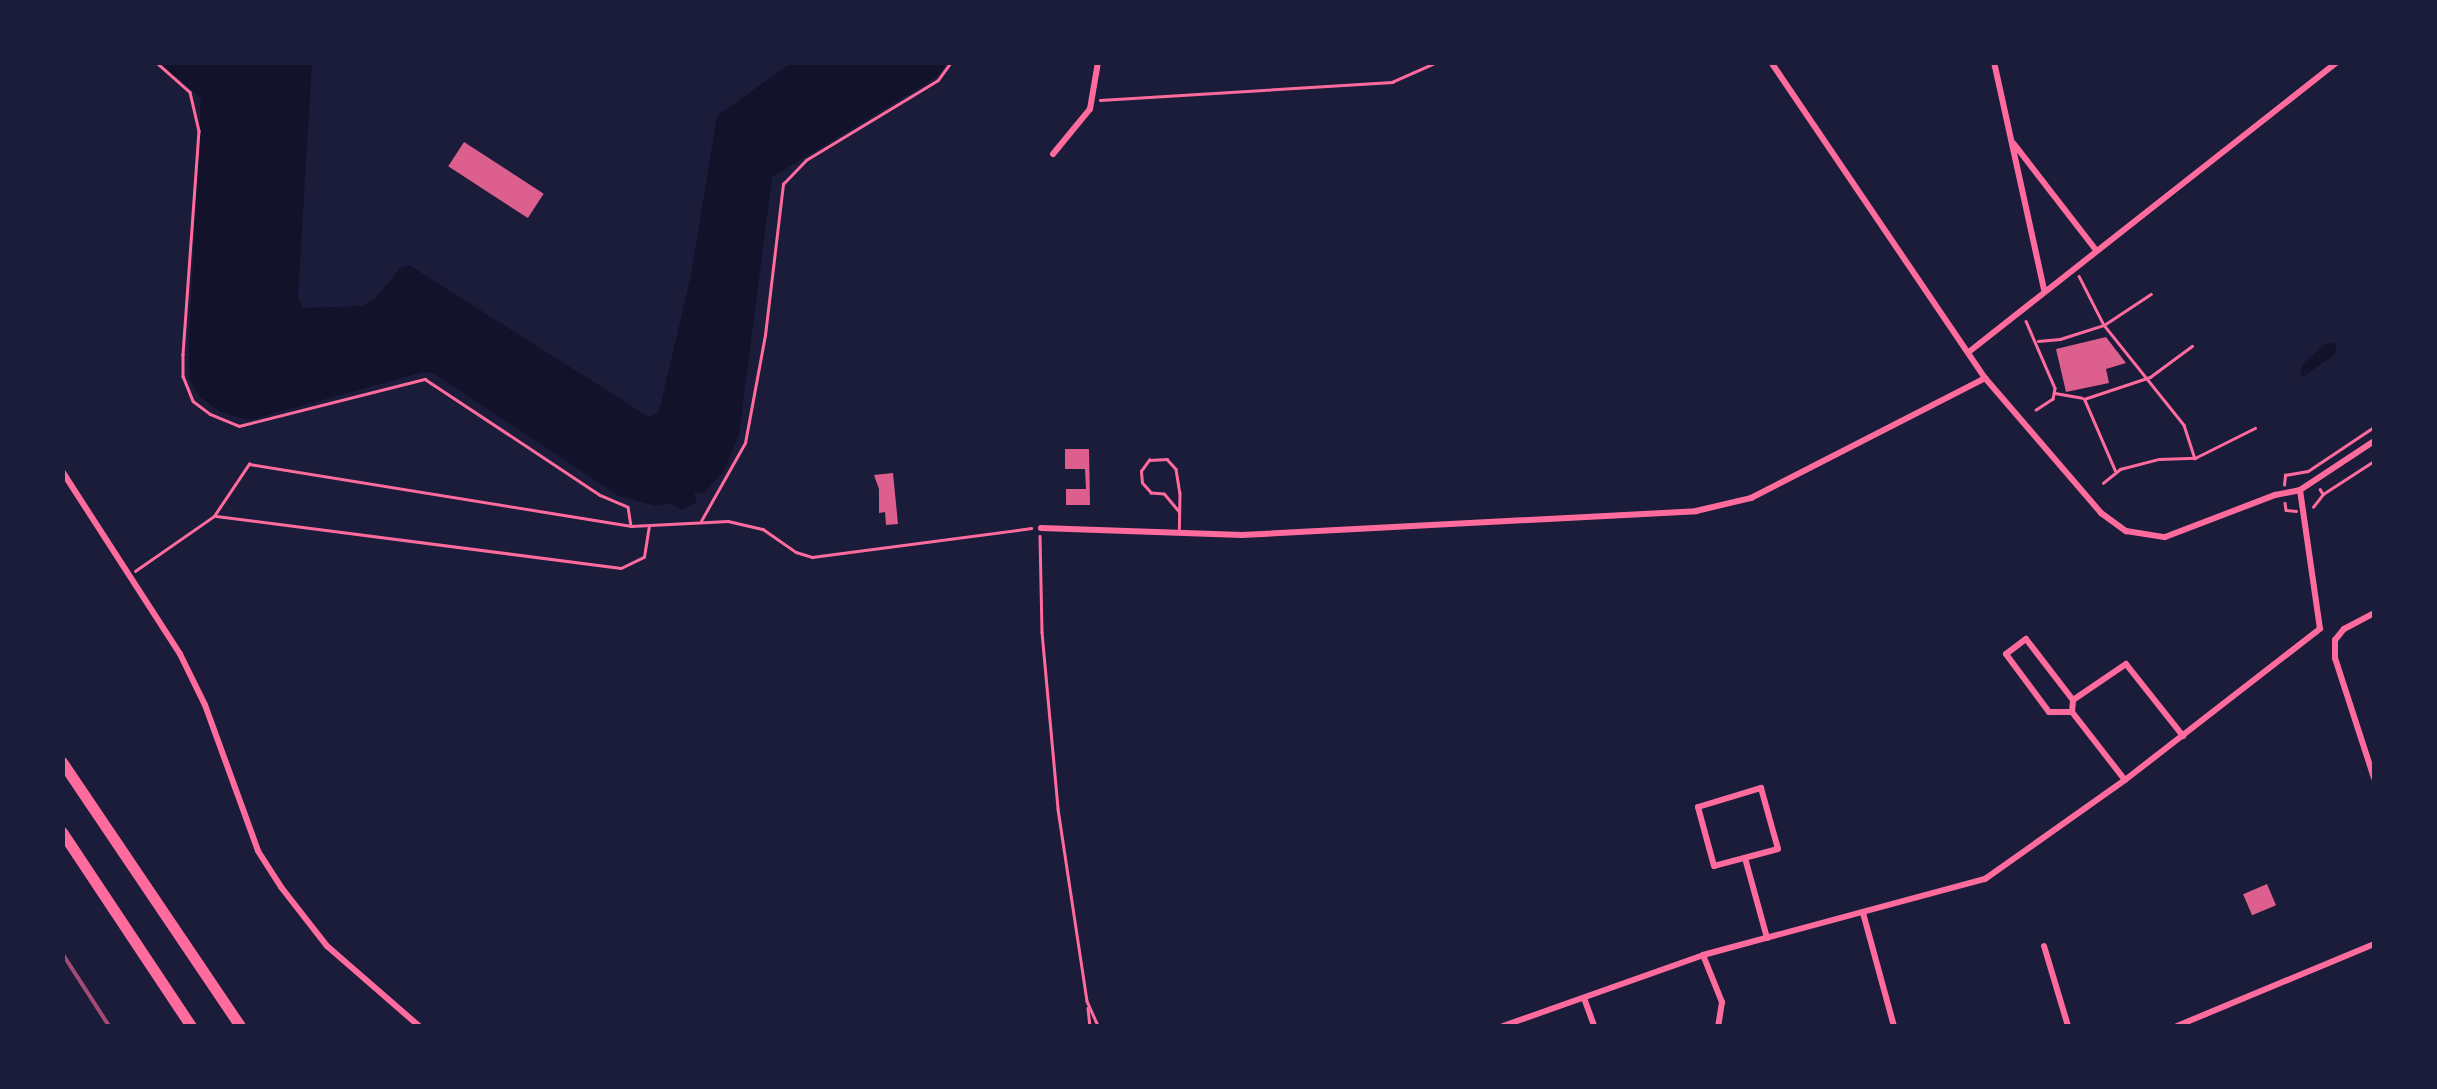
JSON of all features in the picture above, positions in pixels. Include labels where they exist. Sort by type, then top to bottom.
[{"type":"highway","points":[[62,762],[240,1026]]},
{"type":"highway","points":[[62,832],[191,1026]]},
{"type":"street","points":[[1054,154],[1090,108],[1098,62]]},
{"type":"street","points":[[1772,62],[1985,378],[2126,532],[2165,537],[2275,495],[2300,490],[2374,441]]},
{"type":"street","points":[[1994,62],[2044,290]]},
{"type":"street","points":[[1970,351],[2336,62]]},
{"type":"street","points":[[2010,140],[2096,250]]},
{"type":"street","points":[[1041,528],[1273,534],[1724,506],[1774,486],[1985,378]]},
{"type":"street","points":[[62,470],[180,654],[205,705],[258,852],[327,946],[419,1026]]},
{"type":"street","points":[[2300,490],[2320,628],[2335,640]]},
{"type":"street","points":[[2374,613],[2344,629],[2335,640],[2335,658],[2374,778]]},
{"type":"street","points":[[1503,1026],[1703,955],[1984,879],[2124,780],[2320,628]]},
{"type":"street","points":[[2072,712],[2049,712],[2006,654],[2026,639],[2073,700],[2072,712],[2124,780]]},
{"type":"street","points":[[2073,700],[2126,664],[2182,736]]},
{"type":"street","points":[[1761,788],[1778,849],[1745,858],[1714,866],[1698,807],[1761,788]]},
{"type":"street","points":[[1745,858],[1767,938]]},
{"type":"street","points":[[1863,913],[1894,1026]]},
{"type":"street","points":[[2177,1026],[2374,944]]},
{"type":"street","points":[[2044,946],[2068,1026]]},
{"type":"street","points":[[1703,955],[1722,1002],[1718,1026]]},
{"type":"street","points":[[1584,998],[1594,1026]]},
{"type":"lane","points":[[1179,512],[1164,494],[1151,493],[1142,484],[1141,470],[1149,460],[1161,457],[1176,469],[1179,512],[1179,533]]},
{"type":"path","points":[[156,62],[190,92],[200,130],[182,354],[183,376],[194,401],[210,414],[239,426],[425,379],[600,495],[628,507],[631,526]]},
{"type":"path","points":[[701,522],[745,443],[765,335],[783,184],[806,160],[938,80],[951,62]]},
{"type":"path","points":[[1094,96],[1103,102],[1392,82],[1437,62]]},
{"type":"path","points":[[2073,268],[2104,325],[2184,425],[2196,458]]},
{"type":"path","points":[[2038,341],[2060,340],[2104,325],[2151,294]]},
{"type":"path","points":[[2019,312],[2038,341],[2054,392],[2053,399],[2036,410]]},
{"type":"path","points":[[2054,392],[2084,398],[2147,378],[2192,346]]},
{"type":"path","points":[[2084,398],[2114,471]]},
{"type":"path","points":[[2285,475],[2308,472],[2374,427]]},
{"type":"path","points":[[2103,483],[2114,471],[2158,460],[2196,458],[2255,428]]},
{"type":"path","points":[[2308,472],[2324,494],[2374,461]]},
{"type":"path","points":[[130,575],[214,516],[249,464],[631,526],[728,522],[763,529],[796,552],[812,557],[1004,529],[1041,528],[1042,632],[1052,751],[1090,1026]]},
{"type":"path","points":[[214,516],[621,568],[644,556],[649,524]]},
{"type":"path","points":[[1087,1001],[1098,1026]]},
{"type":"shaded area","points":[[160,63],[312,63],[298,296],[302,308],[363,306],[376,298],[400,268],[409,265],[649,417],[658,413],[661,403],[691,275],[717,116],[791,63],[948,63],[935,78],[772,177],[739,435],[723,472],[703,494],[694,492],[697,502],[682,510],[670,503],[656,506],[619,496],[433,373],[423,372],[250,420],[221,412],[200,397],[189,378],[189,341],[201,98]]},
{"type":"shaded area","points":[[2326,343],[2336,344],[2335,354],[2303,377],[2300,372],[2304,363]]},
{"type":"building","points":[[464,142],[544,194],[528,218],[448,166]]},
{"type":"building","points":[[2106,337],[2126,363],[2106,369],[2109,383],[2066,392],[2056,349]]},
{"type":"building","points":[[1065,449],[1089,449],[1090,505],[1066,505],[1066,489],[1086,489],[1085,469],[1065,469]]},
{"type":"building","points":[[893,473],[898,524],[886,525],[885,512],[879,513],[879,489],[874,475]]},
{"type":"building","points":[[2267,884],[2276,905],[2252,915],[2243,894]]},
{"type":"railway","points":[[62,953],[109,1026]]}]
